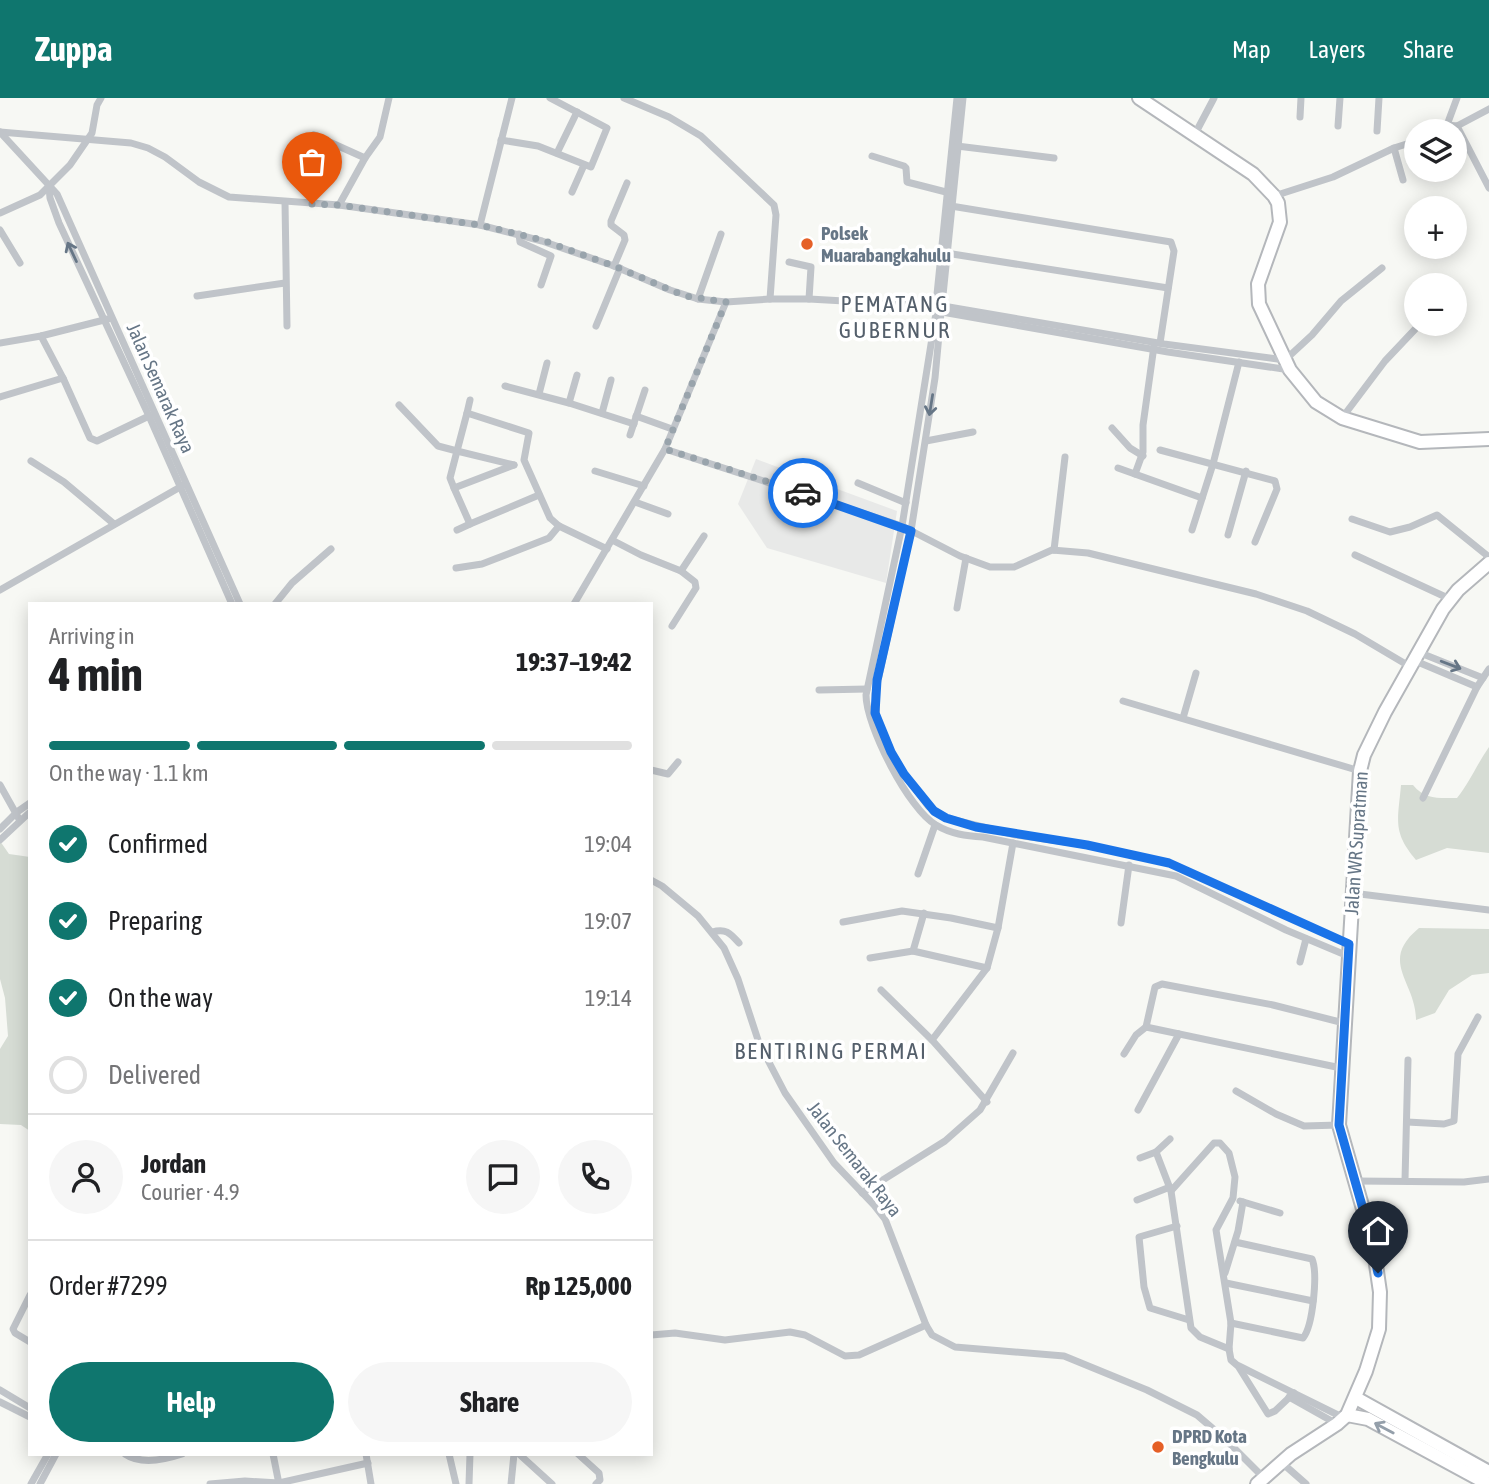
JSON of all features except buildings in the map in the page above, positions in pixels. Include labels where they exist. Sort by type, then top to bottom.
[{"type":"highway","points":[[1139,98],[1253,174],[1274,196],[1278,203],[1280,222],[1261,272],[1258,294],[1264,317],[1288,365],[1316,402],[1342,418],[1420,442],[1489,439]]},
{"type":"highway","name":"Jalan WR Supratman","points":[[1260,1481],[1281,1462],[1343,1419],[1356,1398],[1377,1340],[1381,1312],[1373,1244],[1339,1125],[1360,771],[1364,755],[1413,659],[1450,599],[1489,563]]},
{"type":"highway","points":[[1356,1398],[1489,1472]]},
{"type":"highway","points":[[1343,1419],[1368,1419],[1488,1484]]},
{"type":"street","points":[[0,214],[40,195],[50,187],[88,140],[101,98]]},
{"type":"street","points":[[339,205],[380,137],[389,98]]},
{"type":"street","points":[[480,225],[512,98]]},
{"type":"street","points":[[501,140],[538,146],[590,167],[607,128],[550,98]]},
{"type":"street","points":[[624,98],[668,117],[701,136],[774,205],[776,215],[770,299]]},
{"type":"street","points":[[957,98],[946,192],[938,309],[940,341],[911,531],[882,655],[874,706],[891,752],[928,806],[946,818],[976,827],[1156,859],[1185,868],[1349,950]]},
{"type":"street","points":[[963,98],[938,309],[902,526],[867,690],[867,710],[876,737],[898,778],[923,814],[935,825],[959,835],[1013,843],[1176,876],[1306,939],[1349,950]]},
{"type":"street","points":[[1195,134],[1214,98]]},
{"type":"street","points":[[1300,117],[1301,98]]},
{"type":"street","points":[[1338,125],[1340,98]]},
{"type":"street","points":[[1377,131],[1379,98]]},
{"type":"street","points":[[1449,119],[1457,98]]},
{"type":"street","points":[[1467,120],[1489,109]]},
{"type":"street","points":[[556,153],[577,112]]},
{"type":"street","points":[[0,132],[119,141],[148,148],[199,182],[229,197],[339,205],[480,225],[519,234],[617,267],[698,299],[726,302],[809,299],[886,303],[893,307],[938,309],[1288,365]]},
{"type":"street","name":"Jalan Semarak Raya","points":[[0,132],[57,194],[149,416],[183,485]]},
{"type":"street","points":[[314,135],[365,158]]},
{"type":"street","points":[[1274,196],[1333,177],[1404,145]]},
{"type":"street","points":[[1467,145],[1489,188]]},
{"type":"street","points":[[957,146],[1054,158]]},
{"type":"street","points":[[1394,148],[1403,180]]},
{"type":"street","points":[[872,156],[904,166],[907,183],[946,192]]},
{"type":"street","points":[[572,192],[584,165]]},
{"type":"street","points":[[596,326],[625,240],[624,235],[611,225],[611,221],[627,183]]},
{"type":"street","points":[[285,202],[287,326]]},
{"type":"street","points":[[951,206],[1171,242],[1174,251],[1143,425],[1143,456],[1135,474]]},
{"type":"street","points":[[0,230],[20,263]]},
{"type":"street","points":[[519,234],[520,242],[524,246],[551,256],[541,285]]},
{"type":"street","points":[[698,299],[721,234]]},
{"type":"street","points":[[946,254],[1168,288]]},
{"type":"street","points":[[789,262],[811,267],[809,299]]},
{"type":"street","points":[[1288,365],[1341,300],[1382,268]]},
{"type":"street","points":[[197,296],[285,283]]},
{"type":"street","points":[[575,602],[665,449],[726,302]]},
{"type":"street","points":[[0,343],[108,319]]},
{"type":"street","name":"Jalan Semarak Raya","points":[[108,319],[210,545],[239,602]]},
{"type":"street","points":[[41,336],[90,438],[94,441],[149,416]]},
{"type":"street","points":[[1342,418],[1385,361],[1409,336]]},
{"type":"street","points":[[1156,345],[1239,362],[1288,365]]},
{"type":"street","points":[[1192,530],[1213,464],[1239,362]]},
{"type":"street","points":[[539,394],[547,363]]},
{"type":"street","points":[[569,402],[577,375]]},
{"type":"street","points":[[0,397],[63,378]]},
{"type":"street","points":[[601,413],[611,380]]},
{"type":"street","points":[[505,386],[601,413],[672,429]]},
{"type":"street","points":[[630,436],[645,390]]},
{"type":"street","points":[[470,400],[450,478],[470,524]]},
{"type":"street","points":[[399,405],[438,446],[514,465]]},
{"type":"street","points":[[467,414],[529,433],[524,460],[550,518],[559,526],[681,571],[692,578],[697,586],[672,626]]},
{"type":"street","points":[[1112,428],[1130,448],[1143,456]]},
{"type":"street","points":[[926,440],[973,432]]},
{"type":"street","points":[[665,449],[902,526],[990,567],[1014,567],[1046,551],[1088,553],[1282,602],[1413,659],[1483,683]]},
{"type":"street","points":[[1160,450],[1246,471],[1275,481],[1277,489],[1255,542]]},
{"type":"street","points":[[1055,550],[1065,457]]},
{"type":"street","points":[[454,488],[524,460]]},
{"type":"street","points":[[31,461],[64,482],[114,524]]},
{"type":"street","points":[[1118,468],[1202,498]]},
{"type":"street","points":[[595,471],[644,486]]},
{"type":"street","points":[[1228,535],[1246,471]]},
{"type":"street","points":[[858,483],[906,503]]},
{"type":"street","points":[[0,590],[183,485]]},
{"type":"street","points":[[457,530],[539,495]]},
{"type":"street","points":[[635,502],[667,514]]},
{"type":"street","points":[[1352,519],[1390,531],[1410,527],[1437,515],[1489,557]]},
{"type":"street","points":[[456,568],[482,564],[549,538],[559,526]]},
{"type":"street","points":[[681,571],[704,536]]},
{"type":"street","name":"Jalan Semarak Raya","points":[[210,545],[231,602]]},
{"type":"street","points":[[277,602],[292,583],[331,549]]},
{"type":"street","points":[[1355,555],[1450,599]]},
{"type":"street","points":[[957,608],[966,558]]},
{"type":"street","points":[[1423,798],[1489,669]]},
{"type":"street","points":[[1183,718],[1196,673]]},
{"type":"street","points":[[819,690],[867,690]]},
{"type":"street","points":[[1123,701],[1360,771]]},
{"type":"street","points":[[653,770],[668,774],[678,762]]},
{"type":"street","points":[[0,785],[18,816]]},
{"type":"street","points":[[0,840],[28,805]]},
{"type":"street","points":[[923,814],[928,806]]},
{"type":"street","points":[[0,830],[18,816],[28,813]]},
{"type":"street","points":[[918,874],[935,825]]},
{"type":"street","points":[[932,1040],[987,968],[998,928],[1013,843]]},
{"type":"street","points":[[1086,857],[1087,845]]},
{"type":"street","points":[[1121,923],[1129,865]]},
{"type":"street","name":"Jalan Semarak Raya","points":[[653,881],[698,916],[731,961],[766,1060],[815,1138],[834,1163],[874,1205],[888,1226],[926,1325]]},
{"type":"street","points":[[1351,893],[1489,910]]},
{"type":"street","points":[[843,922],[902,911],[998,928]]},
{"type":"street","points":[[913,951],[924,913]]},
{"type":"street","points":[[712,932],[727,931],[739,943]]},
{"type":"street","points":[[1300,962],[1306,939]]},
{"type":"street","points":[[870,957],[913,951],[987,968]]},
{"type":"street","points":[[1124,1054],[1136,1035],[1146,1027],[1155,987],[1163,984],[1273,1004],[1344,1023]]},
{"type":"street","points":[[881,990],[932,1040],[987,1102]]},
{"type":"street","points":[[1407,1122],[1444,1124],[1454,1121],[1458,1054],[1478,1017]]},
{"type":"street","points":[[1146,1027],[1341,1068]]},
{"type":"street","points":[[1138,1110],[1179,1034]]},
{"type":"street","points":[[863,1193],[944,1141],[987,1102],[1013,1053]]},
{"type":"street","points":[[1405,1180],[1408,1060]]},
{"type":"street","points":[[1236,1091],[1276,1115],[1304,1126],[1339,1125]]},
{"type":"street","points":[[1140,1158],[1156,1152],[1170,1139]]},
{"type":"street","points":[[1137,1200],[1171,1189],[1212,1144],[1220,1143],[1229,1153],[1234,1165],[1233,1198],[1216,1230],[1231,1323],[1231,1360],[1292,1395],[1343,1419]]},
{"type":"street","points":[[1156,1152],[1171,1189],[1189,1320],[1193,1332],[1217,1346],[1229,1349]]},
{"type":"street","points":[[1356,1181],[1464,1182],[1489,1179]]},
{"type":"street","points":[[1233,1198],[1280,1213]]},
{"type":"street","points":[[1225,1279],[1243,1202]]},
{"type":"street","points":[[1177,1226],[1139,1237],[1143,1287],[1150,1308],[1189,1320]]},
{"type":"street","points":[[1231,1323],[1303,1338],[1307,1332],[1313,1301],[1315,1269],[1312,1259],[1235,1242]]},
{"type":"street","points":[[1225,1279],[1313,1301]]},
{"type":"street","points":[[28,1299],[13,1329],[28,1341]]},
{"type":"street","points":[[653,1335],[676,1332],[725,1339],[790,1332],[804,1335],[845,1356],[859,1355],[926,1325],[932,1335],[956,1347],[1064,1356],[1147,1390],[1197,1415],[1225,1439],[1260,1481]]},
{"type":"street","points":[[1238,1366],[1268,1414],[1292,1395]]},
{"type":"street","points":[[1253,1391],[1264,1378]]},
{"type":"street","points":[[0,1390],[28,1407]]},
{"type":"street","points":[[0,1403],[28,1415]]},
{"type":"street","points":[[31,1484],[47,1456]]},
{"type":"street","points":[[40,1484],[55,1456]]},
{"type":"street","points":[[127,1456],[131,1459],[148,1460],[176,1456]]},
{"type":"street","points":[[274,1456],[279,1483]]},
{"type":"street","points":[[449,1456],[456,1484]]},
{"type":"street","points":[[469,1484],[470,1456]]},
{"type":"street","points":[[511,1484],[514,1456]]},
{"type":"street","points":[[521,1456],[550,1484]]},
{"type":"street","points":[[580,1456],[599,1473],[600,1480],[596,1484]]},
{"type":"street","points":[[210,1484],[245,1481],[279,1483],[367,1459],[371,1484]]},
{"type":"street","points":[[1281,1462],[1306,1484]]},
{"type":"shaded area","points":[[756,459],[897,511],[886,583],[767,548],[738,504]]},
{"type":"shaded area","points":[[1489,747],[1489,853],[1447,848],[1416,860],[1403,841],[1398,825],[1401,785],[1413,785],[1422,793],[1433,797],[1457,798]]},
{"type":"shaded area","points":[[0,841],[9,854],[28,857],[28,1130],[21,1125],[0,1124],[0,1049],[8,1036],[5,998],[0,979]]},
{"type":"shaded area","points":[[1419,928],[1489,929],[1489,973],[1472,975],[1449,990],[1435,1013],[1416,1020],[1400,962],[1401,951],[1407,940]]},
{"type":"way so far","points":[[312,204],[339,205],[480,225],[519,234],[614,266],[685,296],[726,302],[665,449],[803,493]]},
{"type":"place","name":"Polsek Muarabangkahulu","points":[[807,244]]},
{"type":"place","name":"DPRD Kota Bengkulu","points":[[1158,1447]]},
{"type":"district","name":"PEMATANG GUBERNUR","points":[[895,317]]},
{"type":"district","name":"BENTIRING PERMAI","points":[[831,1051]]},
{"type":"route","points":[[803,493],[911,531],[892,606],[874,706],[891,752],[904,774],[934,811],[946,818],[976,827],[1087,845],[1185,868],[1349,944],[1338,1111],[1340,1137],[1356,1181],[1378,1273]]}]
